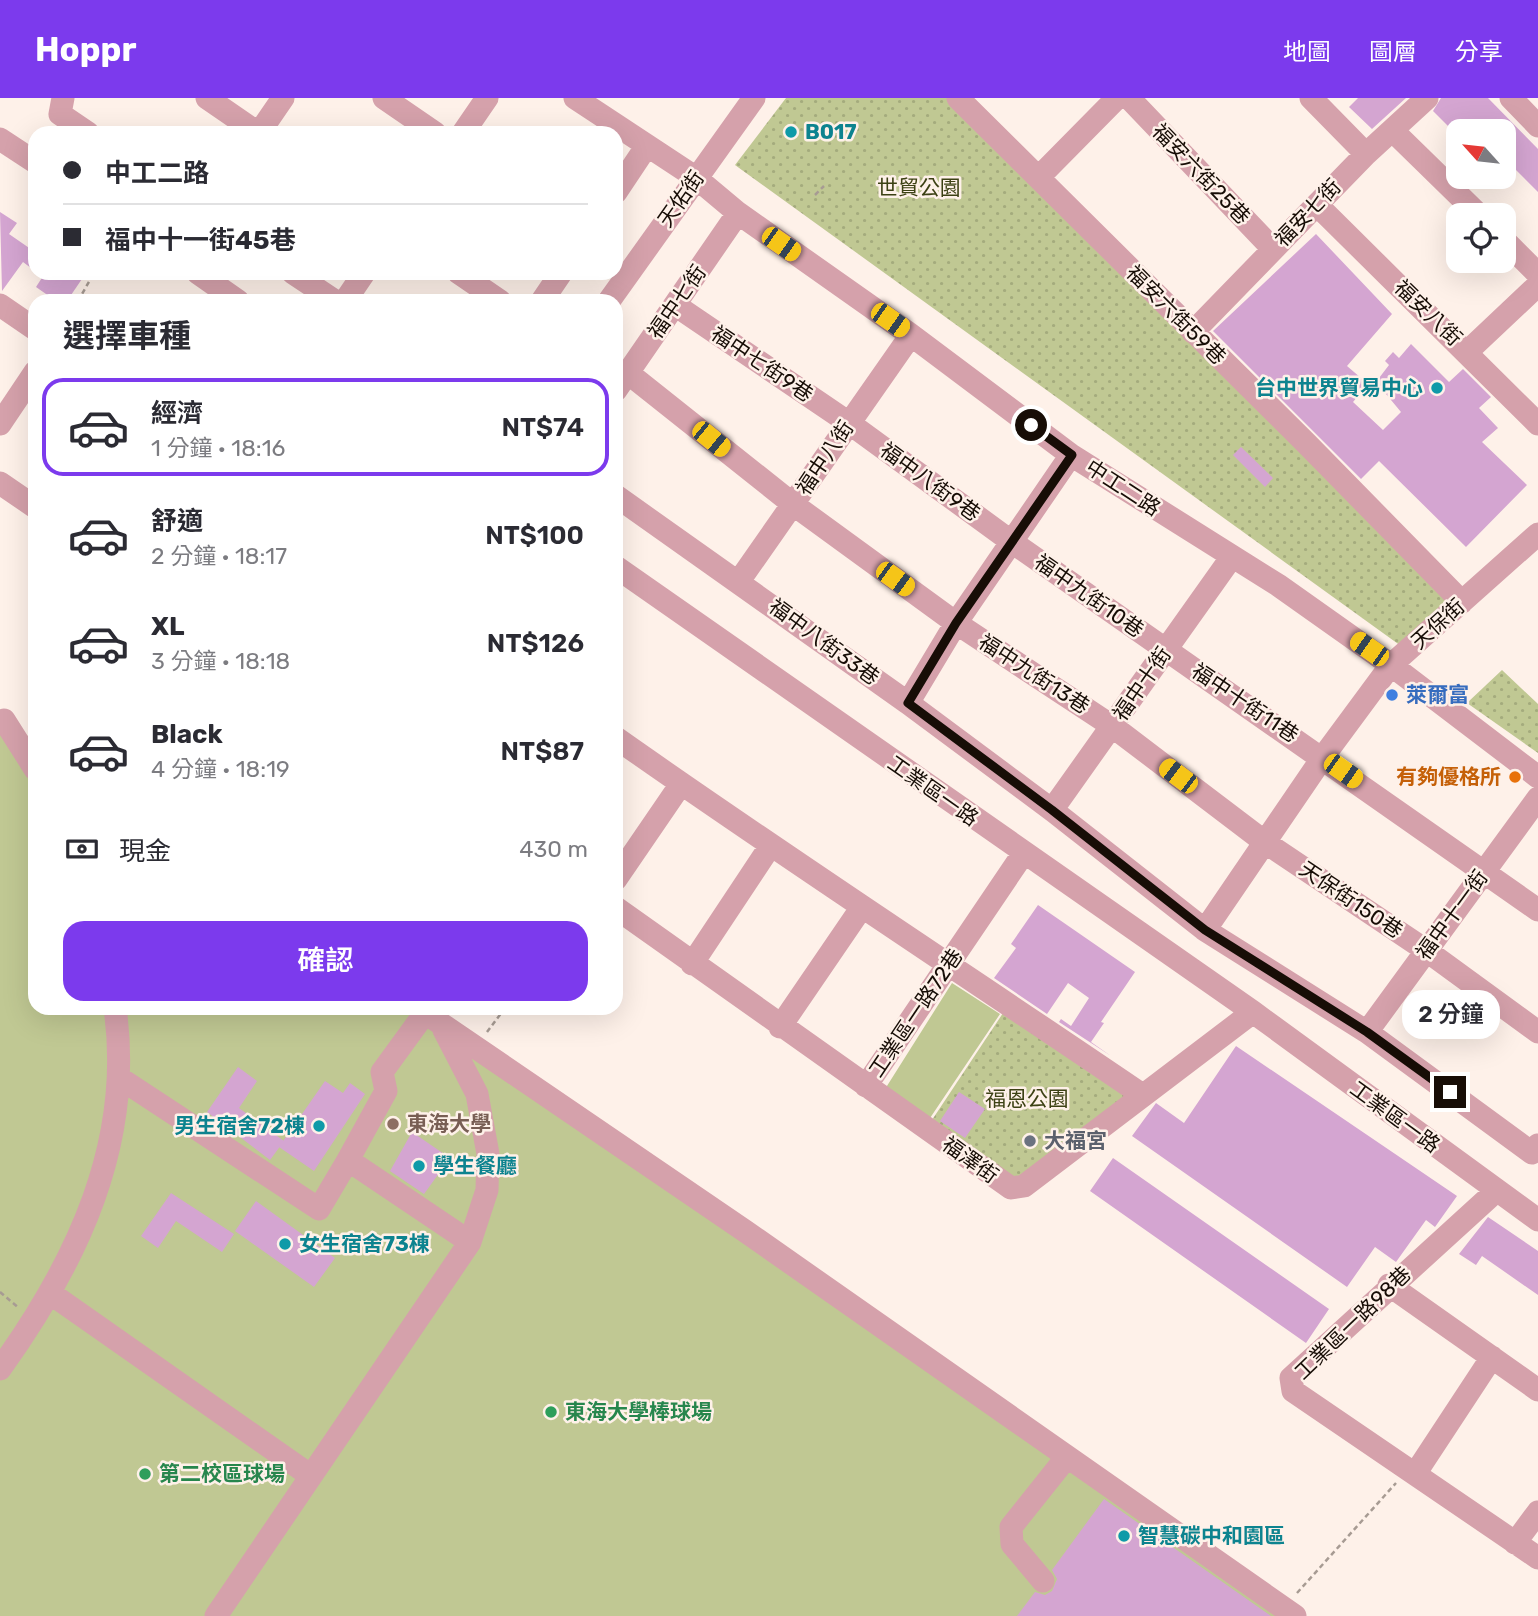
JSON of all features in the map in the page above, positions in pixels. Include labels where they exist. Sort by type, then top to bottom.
[{"type":"street","points":[[207,98],[249,126]]},
{"type":"street","points":[[264,126],[282,98]]},
{"type":"street","points":[[384,98],[425,126]]},
{"type":"street","points":[[468,126],[487,98]]},
{"type":"street","name":"中工二路","points":[[575,98],[616,126]]},
{"type":"street","name":"天佑街","points":[[614,294],[754,98]]},
{"type":"street","name":"福安六街59巷","points":[[958,98],[1307,443],[1462,602]]},
{"type":"street","points":[[1039,177],[1117,98]]},
{"type":"street","name":"福安六街25巷","points":[[1129,98],[1273,249]]},
{"type":"street","points":[[1311,98],[1366,154]]},
{"type":"street","name":"福安七街","points":[[1193,332],[1366,154],[1427,98]]},
{"type":"street","points":[[1511,98],[1538,126]]},
{"type":"street","points":[[62,106],[81,126]]},
{"type":"street","points":[[1392,130],[1467,203]]},
{"type":"street","name":"中工二路","points":[[623,131],[695,177],[738,213],[911,335],[1072,455],[1231,558],[1278,585],[1391,665],[1538,777]]},
{"type":"street","points":[[0,139],[28,157]]},
{"type":"street","points":[[623,182],[646,147]]},
{"type":"street","name":"福安八街","points":[[1317,205],[1468,351],[1538,424]]},
{"type":"street","name":"福中七街","points":[[623,380],[738,213]]},
{"type":"street","points":[[1516,252],[1538,274]]},
{"type":"street","points":[[208,280],[229,294]]},
{"type":"street","points":[[304,280],[324,294]]},
{"type":"street","points":[[469,280],[490,294]]},
{"type":"street","points":[[1468,351],[1538,285]]},
{"type":"street","points":[[0,304],[28,324]]},
{"type":"street","name":"福中七街9巷","points":[[675,305],[849,423]]},
{"type":"street","name":"福中八街","points":[[739,581],[911,335]]},
{"type":"street","points":[[0,424],[28,382]]},
{"type":"street","name":"福中九街13巷","points":[[623,382],[956,623],[1112,726],[1266,844]]},
{"type":"street","name":"福中八街9巷","points":[[849,423],[1012,542]]},
{"type":"street","points":[[908,703],[956,623],[1072,455]]},
{"type":"street","points":[[0,483],[28,502]]},
{"type":"street","name":"福中八街33巷","points":[[623,501],[908,703],[1052,810],[1205,930],[1367,1032],[1535,1149]]},
{"type":"street","name":"天保街","points":[[1205,930],[1323,757],[1391,665],[1538,534]]},
{"type":"street","name":"福中九街10巷","points":[[1012,542],[1166,650]]},
{"type":"street","name":"福中十街","points":[[1052,810],[1231,558]]},
{"type":"street","name":"工業區一路","points":[[623,572],[1252,1012],[1538,1220]]},
{"type":"street","name":"福中十街11巷","points":[[1166,650],[1323,757],[1538,910]]},
{"type":"street","points":[[2,718],[28,736]]},
{"type":"street","points":[[2,718],[28,758]]},
{"type":"street","points":[[623,743],[948,967],[1009,1004],[1141,1094],[1252,1012]]},
{"type":"street","points":[[623,869],[681,784]]},
{"type":"street","name":"福中十一街","points":[[1367,1032],[1538,798]]},
{"type":"street","name":"天保街150巷","points":[[1266,844],[1427,951],[1538,1032]]},
{"type":"street","points":[[692,964],[771,845]]},
{"type":"street","name":"工業區一路72巷","points":[[623,913],[866,1086],[1023,854]]},
{"type":"street","points":[[780,1027],[862,907]]},
{"type":"street","points":[[0,1369],[34,1322],[91,1210],[109,1142],[121,1079],[121,1048],[116,1015]]},
{"type":"street","points":[[121,1079],[319,1209],[386,1091],[382,1072],[418,1015]]},
{"type":"street","points":[[426,1015],[744,1231],[1289,1612]]},
{"type":"street","points":[[216,1616],[470,1242],[486,1189],[488,1154],[477,1094],[443,1028]]},
{"type":"street","name":"福澤街","points":[[866,1086],[1011,1188],[1024,1185],[1141,1094]]},
{"type":"street","points":[[348,1160],[470,1242]]},
{"type":"street","name":"工業區一路98巷","points":[[1496,1192],[1389,1285],[1291,1378],[1293,1391],[1538,1558]]},
{"type":"street","points":[[1389,1285],[1538,1390]]},
{"type":"street","points":[[50,1293],[311,1476]]},
{"type":"street","points":[[1415,1474],[1492,1357]]},
{"type":"street","points":[[1043,1581],[1012,1544],[1010,1530],[1016,1518],[1066,1458]]},
{"type":"street","points":[[1514,1543],[1538,1511]]},
{"type":"path","points":[[815,195],[824,186]]},
{"type":"path","points":[[474,1049],[500,1015]]},
{"type":"path","points":[[1289,1612],[1394,1484],[1415,1474]]},
{"type":"green space","name":"世貿公園","points":[[786,98],[954,98],[1451,603],[1401,646],[735,165]]},
{"type":"green space","points":[[1502,670],[1538,704],[1538,753],[1467,703]]},
{"type":"green space","name":"東海大學","points":[[0,717],[28,736],[28,1015],[425,1015],[1289,1616],[0,1616]]},
{"type":"green space","points":[[952,983],[1000,1014],[924,1127],[880,1097]]},
{"type":"green space","name":"福恩公園","points":[[1009,1004],[1141,1094],[1024,1186],[924,1132]]},
{"type":"building","points":[[1358,98],[1406,98],[1372,129],[1349,107]]},
{"type":"building","points":[[1441,98],[1488,98],[1509,119],[1446,119],[1446,124],[1433,111]]},
{"type":"building","points":[[1516,127],[1538,149],[1538,192],[1516,170]]},
{"type":"building","points":[[0,212],[17,223],[9,234],[28,247],[28,266],[23,262],[2,291]]},
{"type":"building","name":"台中世界貿易中心","points":[[1316,234],[1392,314],[1347,366],[1368,384],[1353,402],[1383,430],[1401,412],[1376,382],[1389,365],[1385,361],[1393,352],[1399,358],[1411,344],[1449,382],[1463,369],[1491,397],[1479,408],[1498,428],[1482,442],[1527,485],[1466,547],[1379,461],[1361,479],[1213,331]]},
{"type":"building","points":[[40,280],[81,280],[72,294],[46,294],[36,287]]},
{"type":"building","points":[[1241,447],[1273,478],[1265,487],[1233,455]]},
{"type":"building","points":[[1038,905],[1135,972],[1101,1022],[1104,1023],[1091,1042],[1111,1056],[1059,1022],[1061,1019],[1071,1026],[1089,998],[1068,983],[1047,1014],[994,978],[1016,948],[1011,944]]},
{"type":"building","points":[[1236,1046],[1457,1196],[1435,1227],[1426,1220],[1396,1262],[1375,1247],[1347,1287],[1132,1136],[1156,1103],[1184,1123]]},
{"type":"building","points":[[238,1067],[257,1081],[239,1108],[284,1141],[270,1160],[207,1112]]},
{"type":"building","points":[[325,1081],[343,1093],[350,1083],[365,1094],[314,1171],[279,1147]]},
{"type":"building","points":[[959,1092],[985,1109],[965,1138],[940,1121]]},
{"type":"building","name":"學生餐廳","points":[[412,1132],[450,1158],[424,1194],[390,1171]]},
{"type":"building","points":[[1113,1158],[1329,1309],[1306,1343],[1090,1191]]},
{"type":"building","points":[[171,1193],[234,1234],[222,1252],[176,1221],[158,1248],[141,1236]]},
{"type":"building","name":"女生宿舍73棟","points":[[256,1201],[335,1258],[314,1287],[235,1231]]},
{"type":"building","points":[[1488,1217],[1538,1251],[1538,1295],[1482,1256],[1476,1265],[1459,1254]]},
{"type":"building","name":"智慧碳中和園區","points":[[1104,1499],[1271,1616],[1017,1616],[1035,1592],[1045,1595],[1052,1591],[1057,1579],[1052,1570]]},
{"type":"place","name":"B017","points":[[791,132]]},
{"type":"place","name":"台中世界貿易中心","points":[[1437,388]]},
{"type":"place","name":"萊爾富","points":[[1392,695]]},
{"type":"place","name":"有夠優格所","points":[[1515,777]]},
{"type":"place","name":"東海大學","points":[[393,1124]]},
{"type":"place","name":"男生宿舍72棟","points":[[319,1126]]},
{"type":"place","name":"大福宮","points":[[1030,1141]]},
{"type":"place","name":"學生餐廳","points":[[419,1166]]},
{"type":"place","name":"女生宿舍73棟","points":[[285,1244]]},
{"type":"place","name":"東海大學棒球場","points":[[551,1412]]},
{"type":"place","name":"第二校區球場","points":[[145,1474]]},
{"type":"place","name":"智慧碳中和園區","points":[[1124,1536]]},
{"type":"route","points":[[1031,425],[1072,455],[956,623],[908,703],[1052,810],[1205,930],[1367,1032],[1450,1092]]}]
